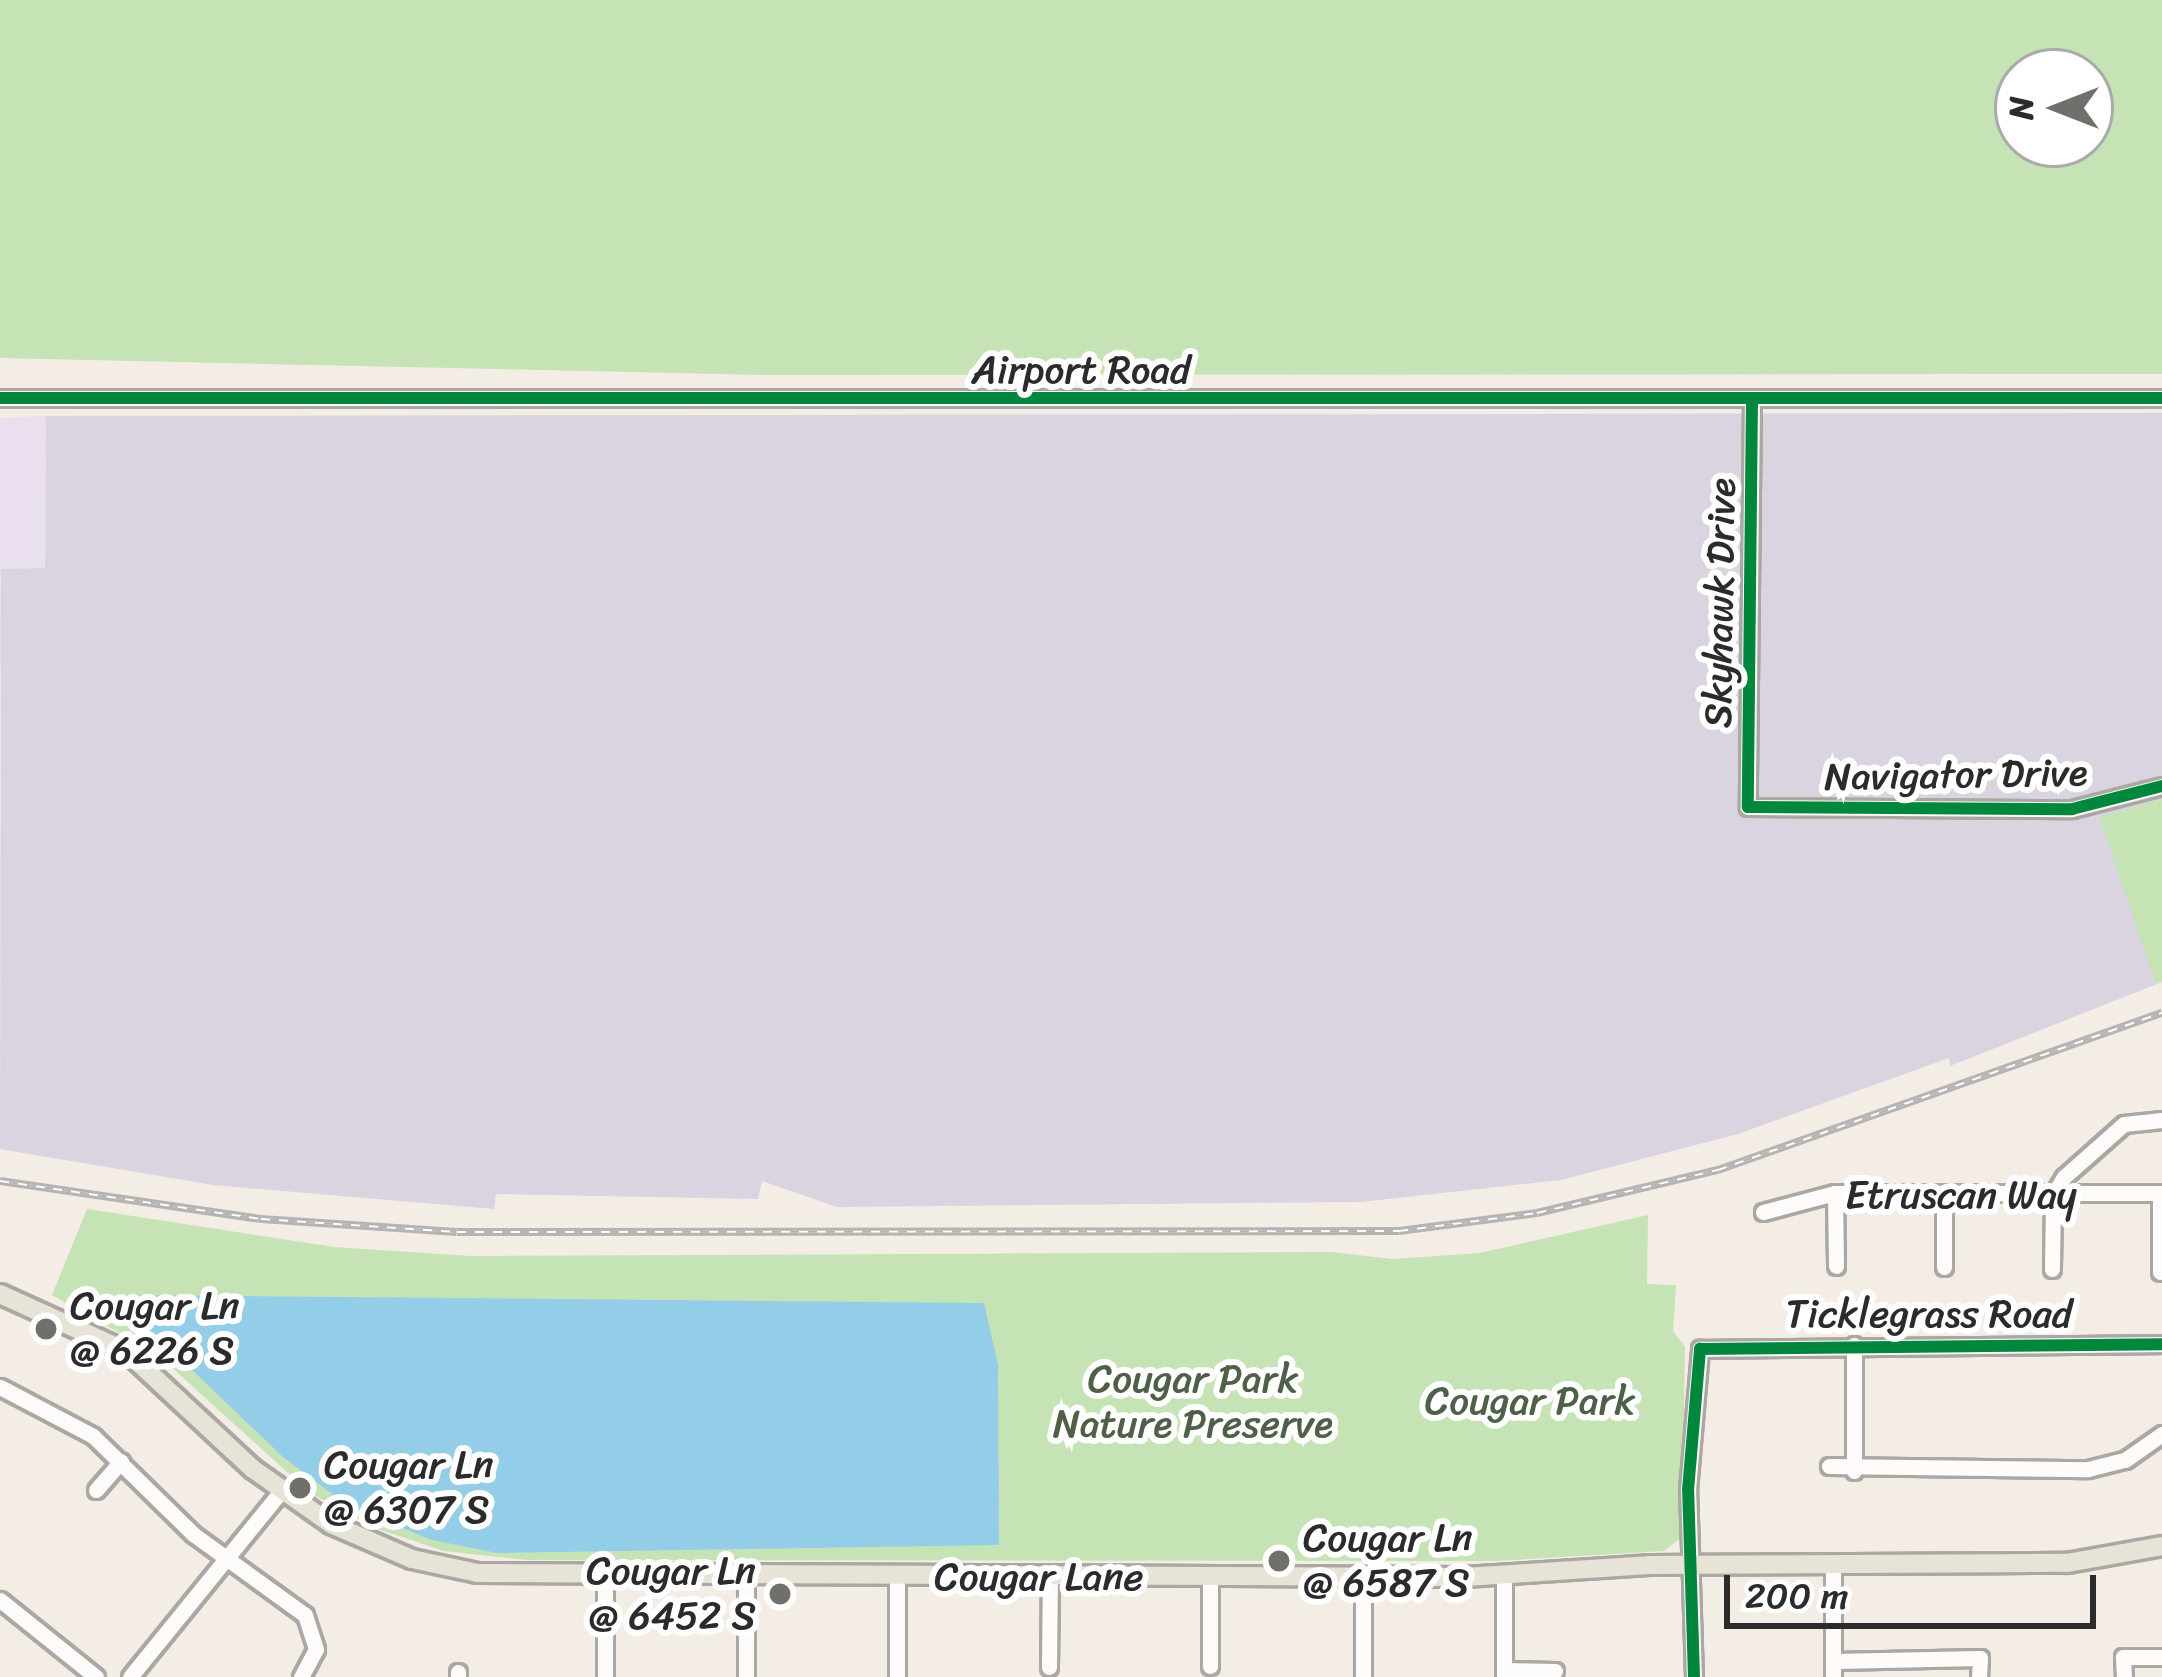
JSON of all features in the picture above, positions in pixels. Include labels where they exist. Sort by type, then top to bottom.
[{"type":"main road","name":"Cougar Lane","points":[[0,1294],[71,1320],[127,1352],[281,1492],[350,1534],[434,1565],[605,1576],[1363,1577],[1691,1565],[2067,1563],[2162,1546]]},
{"type":"street","name":"Airport Road","points":[[0,398],[2162,398]]},
{"type":"street","name":"Skyhawk Drive","points":[[1748,807],[1752,399]]},
{"type":"street","name":"Navigator Drive","points":[[1748,807],[2072,809],[2162,786]]},
{"type":"street","points":[[2052,1269],[2053,1195],[2124,1124],[2162,1120]]},
{"type":"street","points":[[1835,1193],[1836,1266]]},
{"type":"street","name":"Etruscan Way","points":[[1763,1212],[1835,1193],[2161,1194]]},
{"type":"street","points":[[2160,1272],[2161,1194]]},
{"type":"street","points":[[1944,1195],[1944,1268]]},
{"type":"street","name":"Ticklegrass Road","points":[[1691,1565],[1697,1352],[1712,1345],[2162,1344]]},
{"type":"street","points":[[1854,1345],[1854,1471]]},
{"type":"street","points":[[0,1388],[62,1416],[121,1461],[225,1559],[310,1621],[316,1649],[301,1677]]},
{"type":"street","points":[[1829,1466],[1854,1471],[2088,1469],[2125,1460],[2162,1434]]},
{"type":"street","points":[[96,1490],[121,1461]]},
{"type":"street","points":[[130,1677],[281,1492]]},
{"type":"street","points":[[1833,1564],[1833,1669],[1980,1658],[1978,1677]]},
{"type":"street","points":[[1691,1565],[1694,1677]]},
{"type":"street","points":[[1504,1575],[1504,1674],[1555,1671]]},
{"type":"street","points":[[605,1576],[605,1677]]},
{"type":"street","points":[[746,1577],[746,1677]]},
{"type":"street","points":[[897,1577],[897,1677]]},
{"type":"street","points":[[1049,1667],[1050,1577]]},
{"type":"street","points":[[1210,1577],[1210,1666]]},
{"type":"street","points":[[1363,1577],[1363,1677]]},
{"type":"street","points":[[0,1600],[96,1677]]},
{"type":"street","points":[[2125,1677],[2123,1658],[2162,1657]]},
{"type":"shaded area","points":[[2162,413],[2162,982],[1950,1066],[1949,1058],[1738,1134],[1561,1180],[1361,1202],[837,1207],[762,1181],[758,1199],[496,1194],[494,1209],[213,1185],[0,1149],[1,569],[45,568],[46,416]]},
{"type":"shaded area","points":[[46,416],[45,568],[2,569],[0,729],[0,418]]},
{"type":"green space","points":[[0,0],[2162,0],[2162,374],[767,375],[0,358]]},
{"type":"green space","points":[[2162,799],[2162,981],[2156,984],[2099,817]]},
{"type":"green space","name":"Cougar Park","points":[[87,1209],[334,1247],[471,1256],[1331,1252],[1393,1259],[1480,1253],[1648,1215],[1647,1284],[1676,1285],[1673,1331],[1685,1347],[1682,1537],[1664,1551],[1496,1561],[526,1560],[444,1551],[375,1528],[310,1493],[157,1354],[52,1295]]},
{"type":"water","points":[[118,1295],[984,1303],[998,1365],[999,1545],[497,1553],[432,1540],[347,1505],[283,1457],[189,1367],[105,1307]]},
{"type":"railway","points":[[0,1181],[261,1219],[457,1232],[1399,1231],[1537,1213],[1718,1170],[2162,1013]]},
{"type":"cycle path","points":[[0,398],[2162,398]]},
{"type":"cycle path","points":[[1752,399],[1748,807],[2072,809],[2162,786]]},
{"type":"cycle path","points":[[1694,1677],[1688,1490],[1700,1349],[2162,1344]]},
{"type":"place","name":"Cougar Ln @ 6226 S","points":[[46,1329]]},
{"type":"place","name":"Cougar Ln @ 6307 S","points":[[300,1488]]},
{"type":"place","name":"Cougar Ln @ 6587 S","points":[[1279,1561]]},
{"type":"place","name":"Cougar Ln @ 6452 S","points":[[780,1594]]},
{"type":"park label","name":"Cougar Park Nature Preserve","points":[[1193,1402]]}]
